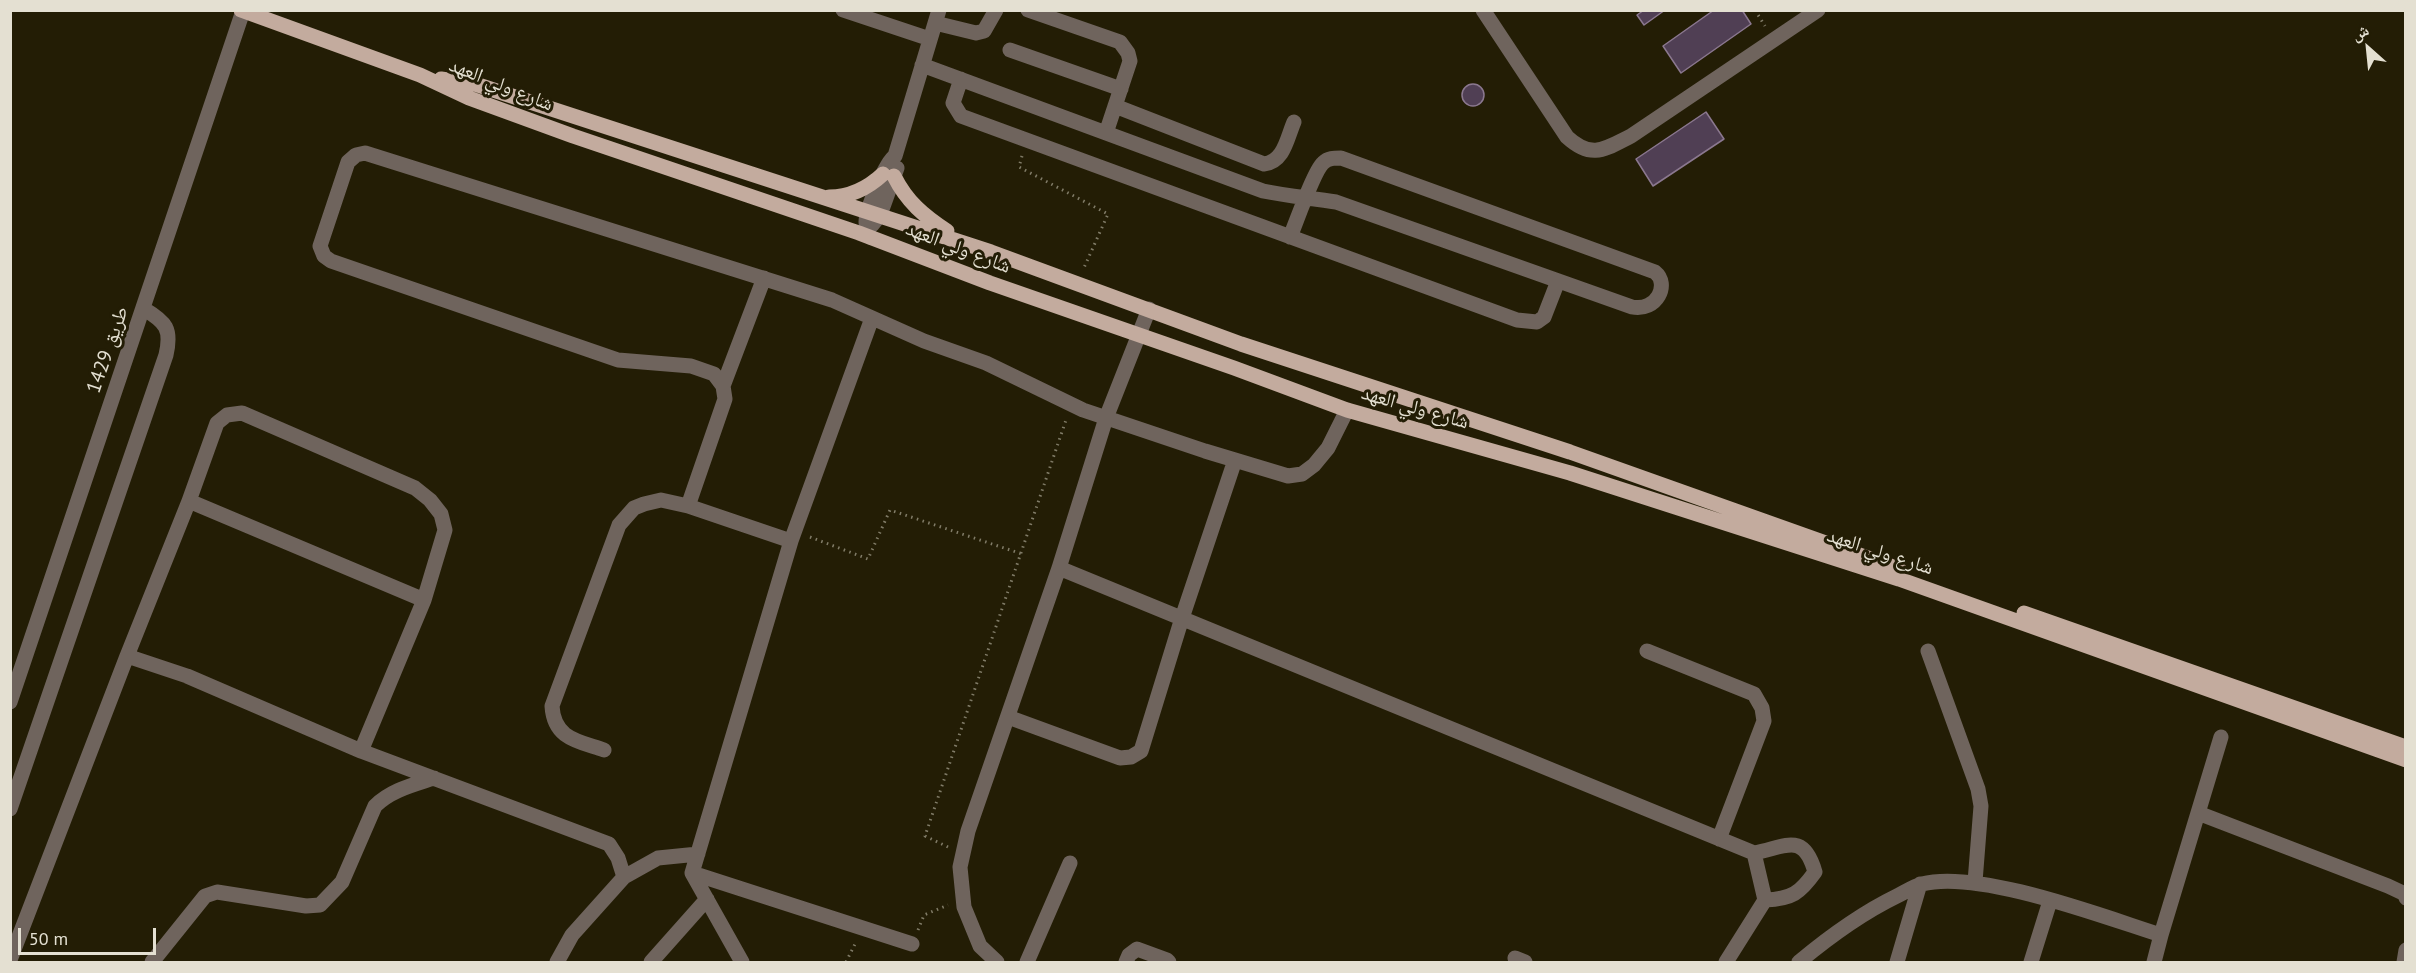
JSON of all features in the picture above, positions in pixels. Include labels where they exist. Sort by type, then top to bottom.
[{"type":"main road","name":"شارع ولي العهد","points":[[242,11],[420,75],[469,98],[573,136],[865,233],[990,283],[1347,411],[1570,473],[1899,579],[2406,760]]},
{"type":"main road","name":"شارع ولي العهد","points":[[420,75],[475,84],[965,243],[1241,344],[1581,456],[2406,747]]},
{"type":"main road","points":[[824,197],[856,192],[888,175],[916,209],[965,243]]},
{"type":"street","points":[[843,10],[930,39]]},
{"type":"street","points":[[865,233],[875,213],[888,175],[897,164],[895,156],[937,17],[976,33],[984,32],[996,10]]},
{"type":"street","points":[[1028,10],[1120,42],[1128,54],[1130,61],[1106,133]]},
{"type":"street","points":[[1483,10],[1567,137],[1574,144],[1593,151],[1604,151],[1631,135],[1818,10]]},
{"type":"street","name":"طريق 1429","points":[[10,702],[144,309],[242,11]]},
{"type":"street","points":[[1010,50],[1121,89]]},
{"type":"street","points":[[922,65],[1263,190],[1286,196],[1307,197],[1336,202],[1642,309],[1657,300],[1661,283],[1660,277],[1654,272],[1341,158],[1334,158],[1323,163],[1307,197],[1290,237]]},
{"type":"street","points":[[961,79],[953,103],[960,116],[1517,320],[1537,322],[1544,317],[1558,281]]},
{"type":"street","points":[[1115,106],[1264,164],[1273,163],[1279,158],[1294,122]]},
{"type":"street","points":[[688,506],[725,399],[723,386],[714,374],[692,366],[618,360],[324,256],[320,246],[348,162],[357,154],[365,153],[832,300],[924,341],[986,363],[1071,405],[1288,476],[1302,474],[1314,465],[1328,448],[1347,411]]},
{"type":"street","points":[[723,386],[764,278]]},
{"type":"street","points":[[10,809],[170,341],[168,331],[161,319],[144,309]]},
{"type":"street","points":[[997,963],[980,946],[964,907],[960,867],[968,831],[1059,568],[1106,418],[1149,309]]},
{"type":"street","points":[[742,963],[692,873],[793,536],[872,318]]},
{"type":"street","points":[[10,960],[189,501],[217,423],[227,415],[242,413],[415,488],[430,500],[441,514],[445,530],[424,600],[361,751]]},
{"type":"street","points":[[1008,717],[1120,758],[1131,758],[1141,751],[1182,618],[1235,460]]},
{"type":"street","points":[[604,750],[567,737],[557,728],[552,706],[619,525],[625,516],[644,504],[661,500],[793,536]]},
{"type":"street","points":[[189,501],[424,600]]},
{"type":"street","points":[[1059,568],[1754,853],[1784,844],[1800,847],[1810,855],[1815,872],[1804,888],[1792,896],[1765,900]]},
{"type":"street","points":[[1647,651],[1754,694],[1762,708],[1764,721],[1719,839]]},
{"type":"street","points":[[1928,651],[1978,789],[1981,806],[1975,882]]},
{"type":"street","points":[[127,656],[187,676],[361,751],[609,844],[618,858],[624,877]]},
{"type":"street","points":[[2154,963],[2221,737]]},
{"type":"street","points":[[152,963],[205,896],[217,892],[306,906],[320,905],[342,882],[375,806],[384,797],[394,792],[434,778]]},
{"type":"street","points":[[2198,813],[2388,886],[2404,894],[2406,898]]},
{"type":"street","points":[[1726,963],[1765,900],[1754,853]]},
{"type":"street","points":[[557,963],[572,934],[624,877],[658,858],[698,854]]},
{"type":"street","points":[[1027,963],[1070,863]]},
{"type":"street","points":[[692,873],[912,944]]},
{"type":"street","points":[[1799,963],[1872,908],[1920,884],[1944,880],[1975,882],[2050,901],[2161,935]]},
{"type":"street","points":[[1897,963],[1920,884]]},
{"type":"street","points":[[651,963],[707,899]]},
{"type":"street","points":[[2031,963],[2050,901]]},
{"type":"street","points":[[1126,963],[1129,955],[1137,949],[1167,960],[1169,963]]},
{"type":"street","points":[[2404,963],[2406,950]]},
{"type":"path","points":[[1026,140],[1019,167],[1108,214],[1077,283]]},
{"type":"path","points":[[963,854],[925,836],[1071,405]]},
{"type":"path","points":[[793,536],[868,559],[890,510],[1022,554]]},
{"type":"path","points":[[912,944],[924,915],[963,898]]},
{"type":"path","points":[[846,963],[862,928]]},
{"type":"building","points":[[1644,10],[1665,10],[1644,25],[1637,15]]},
{"type":"building","points":[[1714,10],[1742,10],[1751,24],[1681,73],[1663,46]]},
{"type":"building","points":[[1473,84],[1481,87],[1484,95],[1481,103],[1473,106],[1465,103],[1462,95],[1465,87]]},
{"type":"building","points":[[1706,112],[1724,139],[1653,186],[1636,159]]}]
